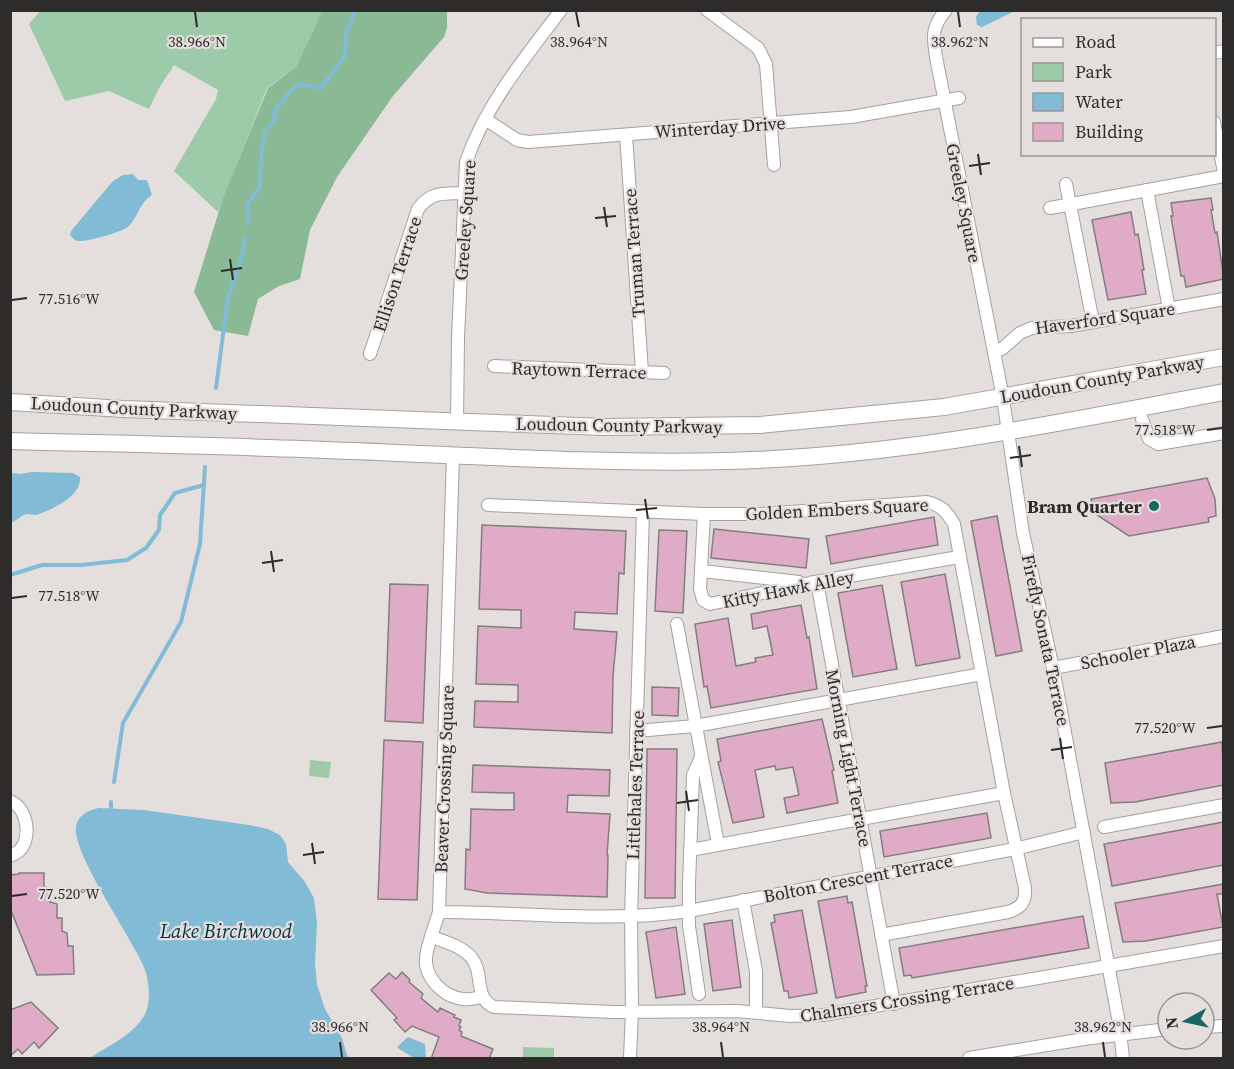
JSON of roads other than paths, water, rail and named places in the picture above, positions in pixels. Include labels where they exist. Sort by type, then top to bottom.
[{"type":"main road","name":"Loudoun County Parkway","points":[[10,402],[124,409],[605,427],[760,425],[905,412],[1003,398],[1224,357]]},
{"type":"main road","name":"Loudoun County Parkway","points":[[10,441],[253,446],[606,461],[728,461],[876,449],[1008,433],[1224,393]]},
{"type":"street","name":"Greeley Square","points":[[457,421],[466,162],[495,100],[561,10]]},
{"type":"street","points":[[707,10],[758,48],[764,56],[774,165]]},
{"type":"street","name":"Greeley Square","points":[[946,10],[934,27],[933,37],[1003,398]]},
{"type":"street","name":"Winterday Drive","points":[[485,119],[511,136],[528,142],[851,117],[959,98]]},
{"type":"street","points":[[1050,208],[1224,174],[1216,128]]},
{"type":"street","name":"Truman Terrace","points":[[626,135],[642,372]]},
{"type":"street","points":[[1066,184],[1093,322]]},
{"type":"street","points":[[1147,190],[1169,309]]},
{"type":"street","name":"Ellison Terrace","points":[[370,354],[418,209],[425,200],[434,195],[464,193]]},
{"type":"street","name":"Haverford Square","points":[[994,352],[1003,348],[1025,330],[1038,326],[1071,326],[1224,299]]},
{"type":"street","name":"Raytown Terrace","points":[[494,366],[664,373]]},
{"type":"street","name":"Firefly Sonata Terrace","points":[[1003,398],[1023,533],[1053,668],[1109,966],[1123,1059]]},
{"type":"street","points":[[1142,419],[1149,439],[1158,444],[1224,433]]},
{"type":"street","name":"Beaver Crossing Square","points":[[453,455],[439,912],[426,961],[434,982],[444,992],[465,999],[482,997]]},
{"type":"street","name":"Golden Embers Square","points":[[488,505],[704,514],[762,514],[927,502],[940,506],[954,524],[1004,793],[1026,897],[1017,909],[881,935]]},
{"type":"street","name":"Littlehales Terrace","points":[[630,1059],[631,917],[643,512]]},
{"type":"street","name":"Kitty Hawk Alley","points":[[704,514],[700,595],[710,604],[813,582],[959,557]]},
{"type":"street","points":[[702,571],[813,582]]},
{"type":"street","name":"Morning Light Terrace","points":[[813,582],[861,818],[894,1004]]},
{"type":"street","points":[[677,624],[718,844]]},
{"type":"street","name":"Schooler Plaza","points":[[1053,668],[1224,636]]},
{"type":"street","points":[[636,731],[695,726],[982,674]]},
{"type":"street","points":[[699,994],[689,911],[693,776],[701,757]]},
{"type":"street","points":[[690,850],[1004,793]]},
{"type":"street","points":[[10,801],[16,803],[25,817],[26,835],[20,850],[10,856]]},
{"type":"street","points":[[1104,827],[1224,805]]},
{"type":"street","name":"Bolton Crescent Terrace","points":[[631,917],[689,911],[1015,849],[1084,832]]},
{"type":"street","points":[[743,900],[756,971],[756,1012]]},
{"type":"street","points":[[439,912],[631,917]]},
{"type":"street","points":[[432,937],[459,948],[470,957],[479,973],[482,997]]},
{"type":"street","name":"Chalmers Crossing Terrace","points":[[482,997],[487,1004],[501,1008],[824,1015],[1224,946]]},
{"type":"street","points":[[969,1059],[1156,1030]]},
{"type":"water","points":[[980,11],[1015,11],[982,27],[977,25],[976,17]]},
{"type":"water","points":[[133,174],[138,180],[147,180],[152,195],[144,202],[129,226],[96,238],[82,241],[74,239],[70,235],[71,231],[113,181],[123,175]]},
{"type":"water","points":[[11,473],[73,473],[80,477],[79,484],[71,496],[57,506],[36,515],[27,514],[11,523]]},
{"type":"water","name":"Lake Birchwood","points":[[99,808],[144,810],[249,825],[268,829],[280,835],[286,844],[288,862],[305,882],[314,898],[317,923],[315,963],[317,985],[325,1009],[342,1038],[348,1058],[90,1058],[121,1038],[142,1020],[148,1007],[149,995],[144,967],[83,856],[77,839],[78,820],[87,812]]},
{"type":"water","points":[[408,1037],[425,1044],[426,1058],[414,1058],[397,1047]]},
{"type":"waterway","points":[[248,223],[247,205],[260,187],[261,154],[265,131],[276,119],[274,112],[299,84],[321,88],[345,56],[346,35],[355,10]]},
{"type":"waterway","points":[[216,388],[228,297],[242,257],[245,238]]},
{"type":"waterway","points":[[114,782],[123,723],[181,622],[200,544],[205,467]]},
{"type":"waterway","points":[[10,575],[42,565],[81,565],[127,560],[146,548],[159,530],[160,515],[175,493],[204,485]]},
{"type":"waterway","points":[[111,802],[111,813]]},
{"type":"place","name":"Bram Quarter","points":[[1154,506]]}]
